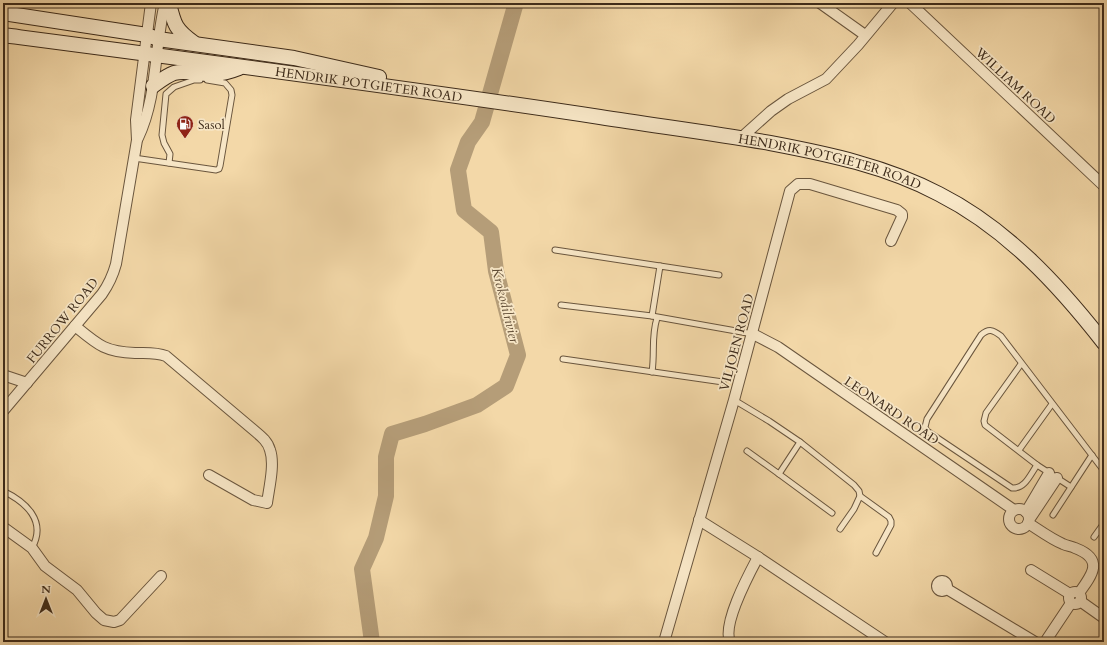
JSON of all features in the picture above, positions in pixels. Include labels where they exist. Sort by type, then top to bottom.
[{"type":"main road","points":[[169,3],[171,15],[180,33],[196,44]]},
{"type":"main road","name":"HENDRIK POTGIETER ROAD","points":[[3,13],[294,58],[466,97]]},
{"type":"main road","name":"HENDRIK POTGIETER ROAD","points":[[3,35],[466,97],[741,138],[841,158],[880,169],[940,194],[996,231],[1028,257],[1059,288],[1104,343]]},
{"type":"main road","points":[[153,86],[162,79],[176,73],[184,72],[211,75],[220,74],[241,67]]},
{"type":"street","points":[[151,3],[151,55]]},
{"type":"street","points":[[152,37],[165,3]]},
{"type":"street","points":[[820,3],[865,36]]},
{"type":"street","points":[[741,138],[771,111],[788,99],[826,79],[893,3]]},
{"type":"street","name":"WILLIAM ROAD","points":[[910,3],[1104,186]]},
{"type":"street","name":"FURROW ROAD","points":[[137,140],[144,123],[153,86],[151,55]]},
{"type":"street","name":"FURROW ROAD","points":[[3,411],[102,294],[113,275],[137,140],[136,120],[151,55]]},
{"type":"street","name":"VILJOEN ROAD","points":[[664,642],[753,334],[788,195],[793,187],[798,184],[810,184],[898,210],[902,214],[902,217],[891,241]]},
{"type":"street","points":[[75,326],[97,344],[112,350],[121,352],[156,353],[166,356],[256,432],[268,444],[272,465],[266,503],[252,500],[209,475]]},
{"type":"street","name":"LEONARD ROAD","points":[[753,334],[778,347],[1014,510]]},
{"type":"street","points":[[3,375],[27,383]]},
{"type":"street","points":[[1046,641],[1092,576],[1094,564],[1092,559],[1081,551],[1062,544],[1028,518],[1020,509],[1011,512],[1009,519],[1011,525],[1020,529],[1026,526],[1028,518],[1053,476]]},
{"type":"street","points":[[699,520],[758,557],[885,642]]},
{"type":"street","points":[[3,527],[32,548],[46,566],[77,590],[100,617],[110,622],[120,620],[161,576]]},
{"type":"street","points":[[730,642],[729,630],[735,606],[758,557]]},
{"type":"street","points":[[1031,570],[1104,618]]},
{"type":"street","points":[[947,589],[1035,642]]},
{"type":"lane","points":[[134,158],[216,170],[219,169],[232,95],[231,90],[225,83],[194,80],[174,87],[166,94],[162,135],[164,143],[170,154],[169,163]]},
{"type":"lane","points":[[555,250],[719,275]]},
{"type":"lane","points":[[652,372],[654,353],[652,335],[660,266]]},
{"type":"lane","points":[[561,305],[655,317],[753,334]]},
{"type":"lane","points":[[1037,465],[1022,487],[1017,489],[1012,488],[927,431],[925,427],[926,419],[981,335],[986,331],[990,330],[1001,336],[1104,471]]},
{"type":"lane","points":[[563,359],[724,382]]},
{"type":"lane","points":[[1021,364],[986,413],[984,421],[985,425],[1037,465],[1070,487]]},
{"type":"lane","points":[[734,400],[800,442],[854,486],[859,491],[860,496],[889,517],[892,525],[876,553]]},
{"type":"lane","points":[[1019,450],[1052,404]]},
{"type":"lane","points":[[779,474],[800,442]]},
{"type":"lane","points":[[746,451],[832,513]]},
{"type":"lane","points":[[1053,515],[1092,455]]},
{"type":"lane","points":[[3,491],[21,501],[34,519],[37,525],[37,531],[32,548]]},
{"type":"lane","points":[[840,529],[854,509],[860,496]]},
{"type":"lane","points":[[1094,537],[1104,523]]},
{"type":"waterway","name":"Krokodilrivier","points":[[372,642],[362,569],[376,538],[386,496],[386,457],[392,434],[477,405],[506,386],[518,355],[496,271],[491,232],[464,210],[458,170],[468,142],[482,122],[515,3]]},
{"type":"place","name":"Sasol","points":[[185,139]]}]
